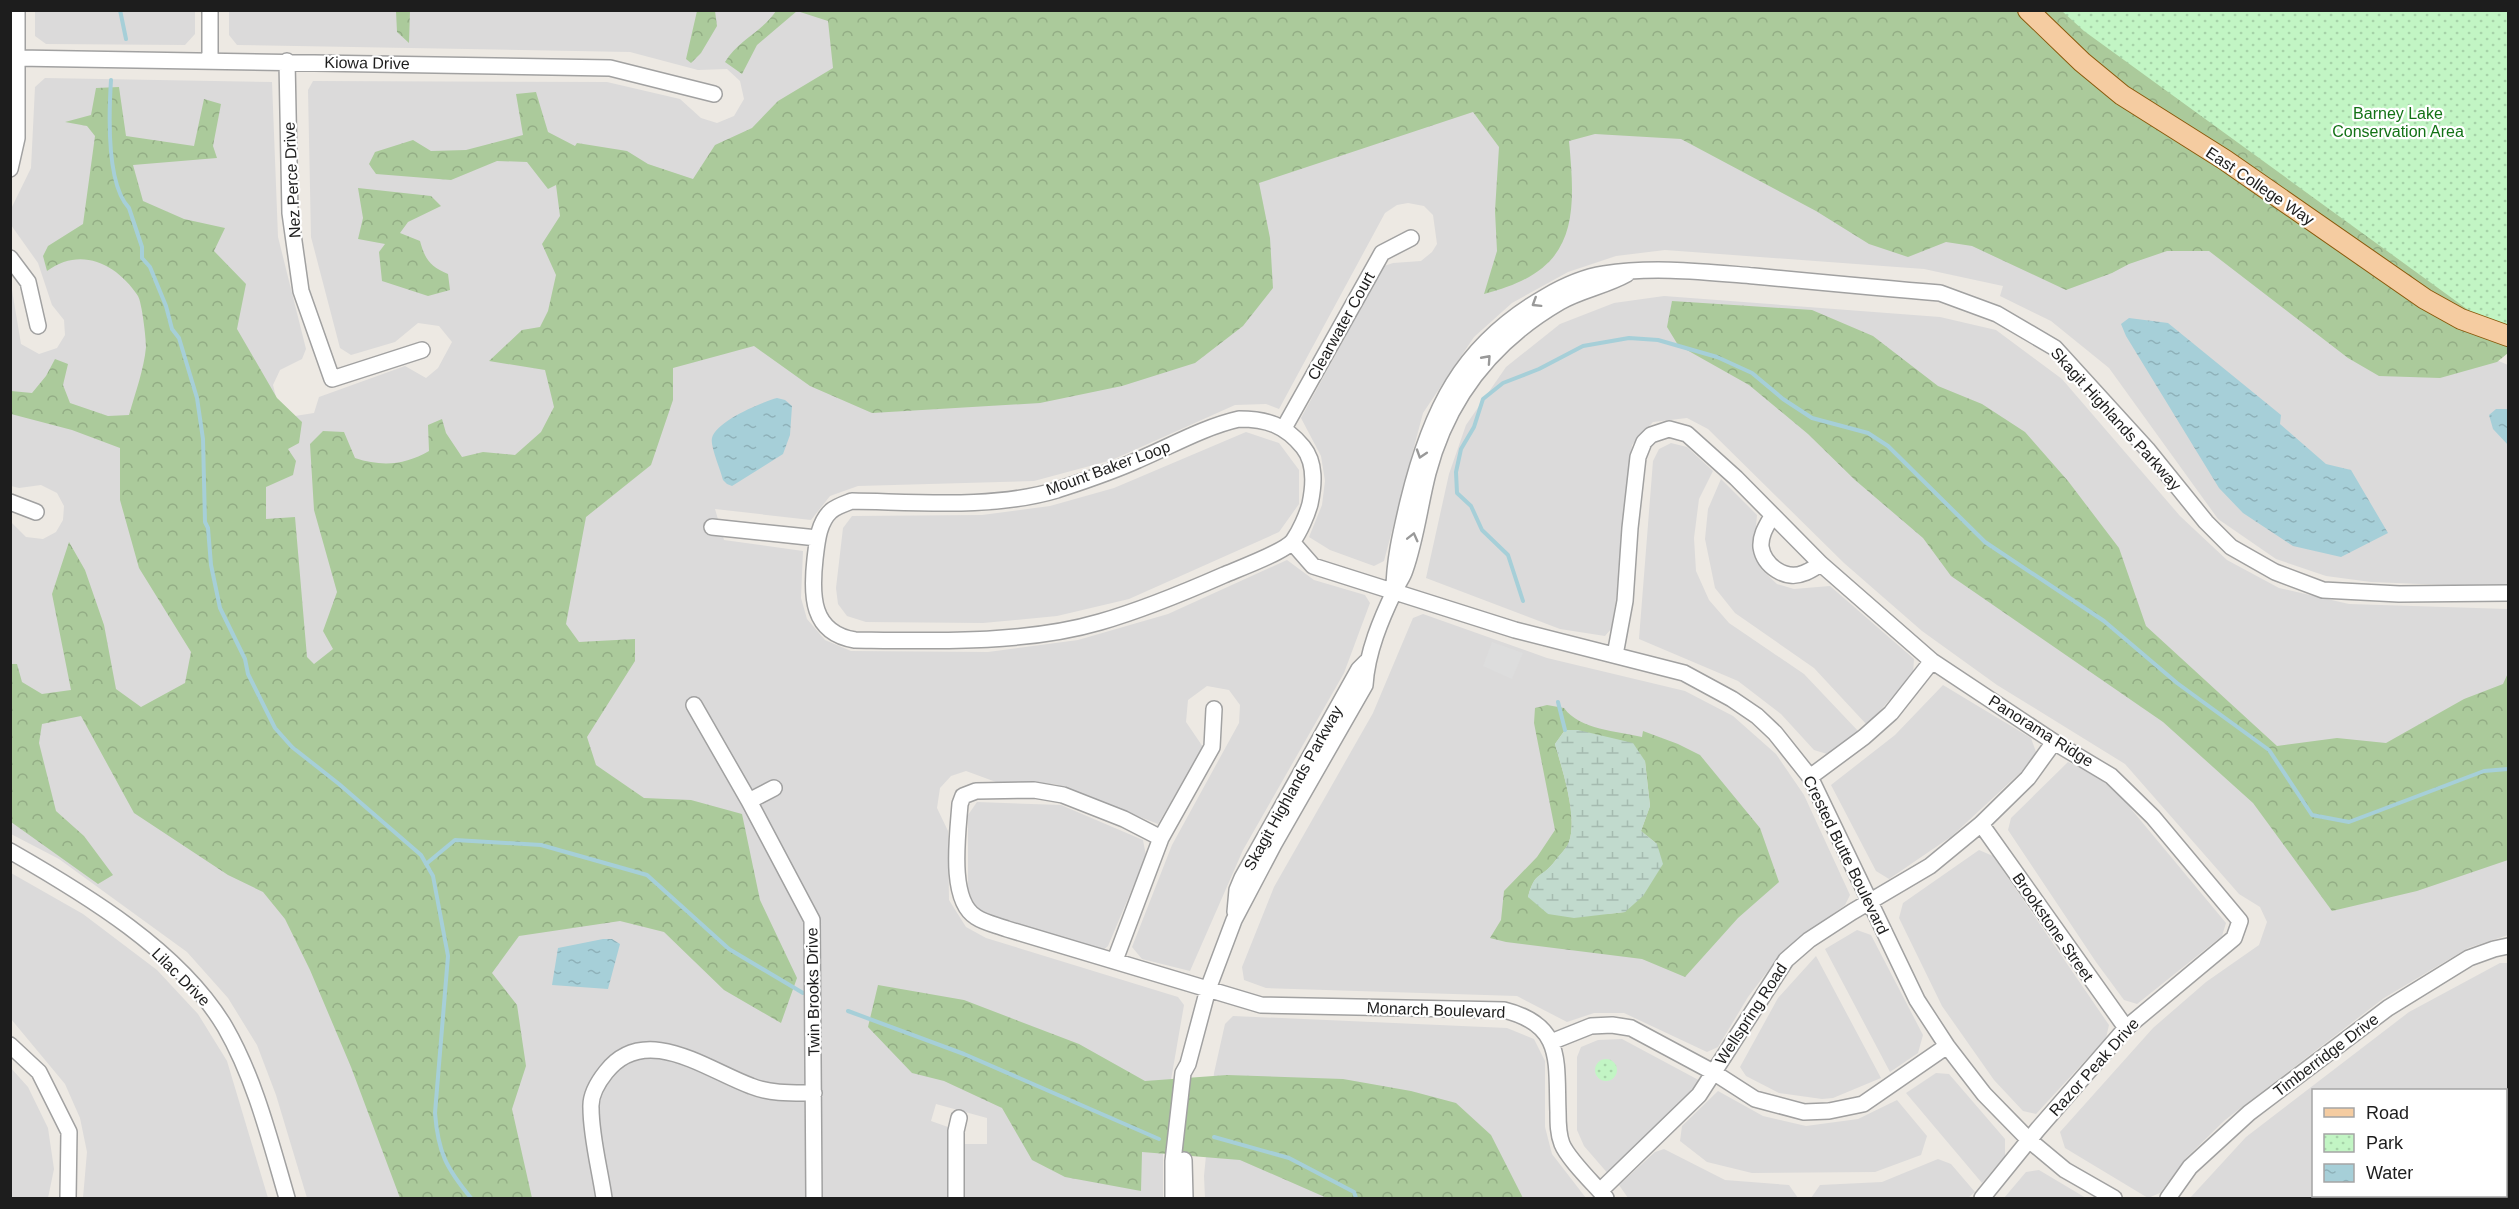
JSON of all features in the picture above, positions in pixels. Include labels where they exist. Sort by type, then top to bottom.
[{"type":"main road","name":"East College Way","points":[[2028,10],[2082,62],[2145,111],[2224,160],[2425,299],[2461,319],[2508,336]]},
{"type":"street","points":[[10,169],[17,138],[17,10]]},
{"type":"street","points":[[210,10],[210,61]]},
{"type":"street","name":"Kiowa Drive","points":[[17,58],[610,68],[714,94]]},
{"type":"street","name":"Nez Perce Drive","points":[[287,62],[290,213],[302,291],[332,379],[422,350]]},
{"type":"street","name":"Clearwater Court","points":[[1284,428],[1382,252],[1411,238]]},
{"type":"street","points":[[10,258],[28,282],[38,326]]},
{"type":"street","name":"Skagit Highlands Parkway","points":[[1173,1198],[1173,1161],[1183,1073],[1188,1064],[1208,989],[1234,920],[1237,890],[1242,878],[1359,669],[1366,662],[1394,591],[1405,570],[1437,442],[1453,407],[1471,377],[1490,354],[1534,318],[1563,300],[1609,284],[1630,273],[1687,271],[1940,293],[1974,304],[2022,327],[2055,348],[2147,448],[2206,522],[2231,547],[2275,573],[2323,590],[2399,594],[2508,593]]},
{"type":"street","name":"Mount Baker Loop","points":[[1259,419],[1284,428],[1304,448],[1312,465],[1314,487],[1308,512],[1292,542],[1256,561],[1182,593],[1099,622],[1046,633],[991,638],[890,640],[841,638],[825,624],[815,608],[812,588],[817,538],[830,512],[852,501],[955,502],[1005,499],[1054,491],[1135,462],[1225,422],[1259,419]]},
{"type":"street","name":"Panorama Ridge","points":[[1615,655],[1625,601],[1638,457],[1644,442],[1652,435],[1669,429],[1687,434],[1736,478],[1821,564],[1932,661],[2054,742],[2111,776],[2153,817],[2240,921]]},
{"type":"street","points":[[10,502],[36,512]]},
{"type":"street","points":[[1772,516],[1763,532],[1761,546],[1764,556],[1774,568],[1787,575],[1803,574],[1821,564]]},
{"type":"street","points":[[712,527],[817,538]]},
{"type":"street","points":[[1292,542],[1313,566],[1394,591]]},
{"type":"street","name":"Crested Butte Boulevard","points":[[1394,591],[1515,630],[1684,673],[1732,699],[1757,716],[1775,733],[1810,777],[1917,1000],[1947,1046],[1984,1094],[2029,1140],[2065,1170],[2114,1198]]},
{"type":"street","points":[[1810,777],[1864,737],[1891,713],[1932,661]]},
{"type":"street","name":"Twin Brooks Drive","points":[[694,705],[749,801],[812,920],[814,1198]]},
{"type":"street","points":[[1115,960],[1161,838],[1212,747],[1214,709]]},
{"type":"street","name":"Wellspring Road","points":[[1603,1195],[1699,1095],[1786,960],[1809,940],[1930,866],[1981,824],[2028,778],[2054,742]]},
{"type":"street","points":[[749,801],[774,788]]},
{"type":"street","name":"Monarch Boulevard","points":[[1161,838],[1124,819],[1063,795],[1034,790],[976,791],[963,796],[960,804],[957,879],[962,902],[975,917],[1261,1005],[1504,1010],[1518,1014],[1545,1029],[1551,1042]]},
{"type":"street","name":"Brookstone Street","points":[[1981,824],[2126,1028]]},
{"type":"street","name":"Lilac Drive","points":[[10,851],[82,892],[162,955],[207,1000],[243,1062],[287,1198]]},
{"type":"street","name":"Razor Peak Drive","points":[[1982,1198],[2126,1028],[2234,938],[2240,921]]},
{"type":"street","name":"Timberridge Drive","points":[[2168,1198],[2190,1167],[2249,1113],[2388,1008],[2469,958],[2508,946]]},
{"type":"street","points":[[1603,1195],[1563,1147],[1558,1133],[1556,1058],[1551,1042],[1591,1026],[1612,1025],[1631,1029],[1713,1072],[1755,1099],[1804,1112],[1829,1111],[1863,1104],[1947,1046]]},
{"type":"street","points":[[10,1045],[39,1072],[69,1132],[68,1198]]},
{"type":"street","points":[[604,1198],[590,1107],[596,1086],[614,1062],[644,1050],[666,1049],[753,1087],[782,1093],[814,1093]]},
{"type":"street","name":"Skagit Highlands Parkway","points":[[1185,1198],[1183,1164],[1191,1081],[1188,1064]]},
{"type":"street","points":[[956,1198],[956,1131],[959,1118]]},
{"type":"shaded area","points":[[35,11],[195,11],[195,34],[185,45],[46,44],[35,36]]},
{"type":"shaded area","points":[[229,11],[1982,11],[2452,341],[2508,365],[2508,585],[2494,587],[2371,582],[2326,576],[2276,559],[2218,519],[2109,368],[2051,321],[2000,296],[2003,286],[1924,269],[1665,250],[1616,256],[1568,272],[1512,303],[1474,337],[1423,413],[1384,561],[1374,566],[1330,550],[1309,537],[1322,505],[1325,481],[1321,456],[1301,418],[1384,266],[1421,261],[1432,252],[1437,244],[1433,215],[1424,206],[1408,203],[1397,205],[1385,213],[1279,409],[1266,404],[1235,405],[1112,460],[1034,481],[858,486],[830,496],[811,520],[715,509],[724,540],[803,551],[801,598],[807,619],[825,640],[851,651],[988,652],[1078,640],[1168,614],[1287,560],[1314,580],[1365,595],[1370,603],[1344,673],[1243,850],[1190,971],[1142,959],[1132,947],[1172,845],[1239,723],[1240,705],[1229,690],[1207,686],[1188,700],[1186,722],[1203,747],[1158,824],[1055,784],[996,782],[966,771],[951,776],[940,788],[937,808],[948,831],[949,900],[966,927],[986,938],[1178,997],[1184,1005],[1163,1126],[1163,1198],[965,1198],[965,1144],[987,1144],[987,1118],[936,1104],[931,1121],[948,1127],[948,1198],[307,1198],[276,1095],[257,1045],[228,998],[187,952],[59,859],[11,834],[11,522],[26,537],[43,539],[56,532],[63,520],[64,506],[57,493],[41,485],[19,488],[11,486],[11,284],[21,344],[39,354],[57,348],[65,335],[64,320],[52,305],[38,263],[11,225],[10,211],[31,168],[35,87],[45,78],[272,82],[278,237],[306,349],[302,359],[280,370],[273,385],[278,405],[295,416],[314,413],[319,397],[405,366],[426,378],[438,368],[452,342],[439,326],[418,323],[395,342],[351,355],[340,348],[311,237],[308,90],[313,81],[607,82],[680,99],[701,118],[717,123],[734,116],[744,99],[740,81],[727,69],[698,70],[630,52],[237,45],[229,35]]},
{"type":"shaded area","points":[[1664,296],[1940,317],[1996,330],[2062,379],[2180,516],[2227,560],[2279,588],[2349,604],[2508,609],[2508,935],[2468,948],[2384,998],[2225,1120],[2186,1158],[2160,1193],[2148,1198],[2065,1148],[2060,1132],[2153,1028],[2206,982],[2259,945],[2267,922],[2260,907],[2239,894],[2125,764],[1997,685],[1922,631],[1844,563],[1708,429],[1687,418],[1653,422],[1632,445],[1616,599],[1611,629],[1605,636],[1560,629],[1426,578],[1449,474],[1466,425],[1506,367],[1560,324],[1614,303]]},
{"type":"shaded area","points":[[1246,432],[1279,443],[1299,470],[1299,504],[1279,532],[1129,599],[1057,616],[983,623],[866,622],[847,616],[838,604],[836,588],[843,528],[852,516],[982,515],[1050,506],[1114,488]]},
{"type":"shaded area","points":[[1671,443],[1687,447],[1713,471],[1699,499],[1694,538],[1696,571],[1709,600],[1729,623],[1804,674],[1859,732],[1827,754],[1814,750],[1781,714],[1738,681],[1639,639],[1653,461],[1659,449]]},
{"type":"shaded area","points":[[1721,479],[1757,515],[1754,549],[1761,569],[1777,584],[1794,589],[1830,586],[1914,659],[1913,674],[1867,725],[1814,668],[1735,613],[1715,588],[1705,539],[1708,509]]},
{"type":"shaded area","points":[[1423,614],[1547,658],[1685,691],[1733,716],[1776,754],[1804,795],[1850,895],[1845,905],[1782,952],[1748,997],[1718,1047],[1707,1052],[1624,1013],[1594,1013],[1567,1022],[1517,996],[1266,988],[1244,980],[1242,967],[1274,887],[1373,713],[1413,618]]},
{"type":"shaded area","points":[[1492,642],[1523,653],[1512,679],[1483,666]]},
{"type":"shaded area","points":[[1943,685],[2031,738],[2036,752],[2024,769],[1952,836],[1889,879],[1876,871],[1831,785],[1895,735]]},
{"type":"shaded area","points":[[2068,762],[2097,776],[2122,798],[2226,923],[2222,936],[2137,1004],[2124,1000],[2008,830],[2011,818]]},
{"type":"shaded area","points":[[977,802],[1061,805],[1143,840],[1146,856],[1108,946],[1102,951],[991,919],[977,910],[968,890],[968,815]]},
{"type":"shaded area","points":[[1979,850],[1993,856],[2109,1025],[2106,1038],[2036,1114],[2023,1111],[1994,1080],[1942,1006],[1899,918],[1903,903]]},
{"type":"shaded area","points":[[11,873],[83,914],[157,970],[198,1014],[227,1061],[268,1198],[83,1198],[87,1152],[80,1118],[65,1084],[11,1019]]},
{"type":"shaded area","points":[[1857,930],[1871,935],[1923,1035],[1918,1053],[1890,1072],[1825,949]]},
{"type":"shaded area","points":[[1816,956],[1881,1078],[1833,1098],[1822,1099],[1779,1093],[1746,1076],[1740,1067],[1778,998]]},
{"type":"shaded area","points":[[2500,963],[2508,963],[2508,1110],[2507,1089],[2312,1089],[2312,1197],[2352,1197],[2190,1198],[2246,1137],[2409,1012]]},
{"type":"shaded area","points":[[1233,1016],[1507,1028],[1534,1039],[1545,1061],[1545,1127],[1552,1154],[1586,1198],[1205,1198],[1204,1176],[1214,1073],[1225,1024]]},
{"type":"shaded area","points":[[1622,1039],[1706,1084],[1610,1176],[1584,1146],[1577,1130],[1577,1057],[1581,1047],[1598,1040]]},
{"type":"shaded area","points":[[10,1067],[28,1087],[48,1128],[54,1169],[48,1198],[11,1198]]},
{"type":"shaded area","points":[[1936,1073],[1949,1074],[2005,1139],[2005,1156],[1982,1183],[1906,1093]]},
{"type":"shaded area","points":[[1718,1091],[1763,1116],[1806,1126],[1858,1119],[1897,1100],[1927,1136],[1921,1155],[1875,1172],[1752,1173],[1707,1162],[1680,1141],[1682,1126]]},
{"type":"shaded area","points":[[2507,1138],[2508,1198],[2388,1198],[2507,1197]]},
{"type":"shaded area","points":[[1664,1149],[1725,1180],[1789,1185],[1798,1198],[1628,1198],[1619,1185],[1655,1152]]},
{"type":"shaded area","points":[[1938,1159],[1951,1164],[1975,1192],[1968,1198],[1811,1198],[1820,1185],[1882,1182]]},
{"type":"shaded area","points":[[2039,1170],[2086,1198],[2004,1198],[2026,1172]]},
{"type":"green space","points":[[396,11],[410,11],[409,43],[397,32]]},
{"type":"green space","points":[[697,11],[715,11],[717,26],[701,53],[691,63],[686,59]]},
{"type":"green space","points":[[776,11],[797,11],[757,45],[742,74],[725,62],[736,48],[764,25]]},
{"type":"green space","points":[[797,11],[2508,11],[2508,353],[2497,362],[2440,378],[2379,376],[2348,358],[2209,251],[2167,251],[2066,290],[1972,246],[1946,242],[1908,257],[1869,244],[1816,211],[1681,139],[1595,134],[1569,141],[1572,197],[1570,220],[1564,240],[1553,257],[1537,272],[1514,284],[1484,294],[1497,251],[1495,211],[1499,147],[1473,112],[1259,183],[1270,238],[1273,288],[1243,326],[1195,363],[1122,386],[1040,403],[872,413],[810,386],[754,346],[673,368],[673,400],[651,465],[586,517],[566,624],[579,642],[635,639],[635,661],[587,737],[596,765],[644,798],[691,800],[742,814],[760,900],[797,978],[781,1023],[724,990],[664,932],[620,921],[519,936],[492,973],[517,1005],[526,1066],[512,1109],[532,1198],[400,1198],[351,1067],[310,970],[285,919],[263,892],[228,875],[134,813],[81,716],[42,724],[39,743],[56,811],[84,836],[113,875],[98,884],[11,822],[11,664],[17,664],[22,682],[42,694],[71,690],[52,594],[69,542],[85,570],[104,625],[116,689],[141,707],[185,683],[191,652],[139,568],[120,500],[120,448],[72,430],[11,414],[11,391],[32,393],[46,376],[55,359],[68,364],[63,385],[70,403],[108,416],[129,415],[145,355],[145,336],[138,296],[120,275],[109,267],[85,259],[60,264],[47,271],[43,256],[48,246],[83,224],[95,136],[87,126],[65,122],[91,115],[96,88],[119,87],[126,136],[194,146],[204,99],[221,104],[213,146],[217,158],[133,165],[143,201],[184,219],[225,228],[214,251],[246,284],[237,329],[277,398],[302,422],[299,443],[288,449],[296,461],[293,475],[266,487],[266,519],[295,517],[307,657],[314,664],[333,649],[323,631],[337,592],[314,510],[310,444],[323,431],[344,432],[355,458],[375,463],[402,462],[429,451],[428,425],[442,419],[446,433],[462,457],[483,452],[515,455],[541,432],[554,407],[545,370],[489,361],[522,330],[540,327],[548,311],[556,275],[542,244],[560,216],[556,185],[548,189],[527,162],[497,161],[451,180],[376,174],[369,164],[375,152],[413,140],[431,151],[466,150],[523,135],[516,94],[536,92],[548,132],[575,146],[577,143],[627,151],[648,164],[693,179],[715,145],[752,128],[778,101],[833,68],[828,21]]},
{"type":"green space","name":"Barney Lake Conservation Area","points":[[2062,11],[2508,11],[2508,326],[2478,317],[2084,31]]},
{"type":"green space","points":[[358,188],[431,196],[441,206],[408,222],[400,233],[420,241],[430,262],[437,269],[448,274],[450,290],[428,296],[382,281],[379,252],[385,244],[358,239],[363,218]]},
{"type":"green space","points":[[1672,301],[1812,310],[1873,336],[1938,386],[1982,404],[2025,432],[2068,481],[2119,548],[2146,626],[2277,746],[2337,738],[2386,743],[2464,699],[2503,684],[2508,673],[2508,860],[2417,891],[2332,911],[2253,803],[2163,722],[1951,576],[1923,538],[1855,480],[1808,434],[1749,385],[1678,345],[1667,327]]},
{"type":"green space","points":[[1547,705],[1564,708],[1579,721],[1589,725],[1642,737],[1643,731],[1700,755],[1760,828],[1779,882],[1738,918],[1685,977],[1642,959],[1490,938],[1501,920],[1504,891],[1537,857],[1555,830],[1534,723],[1535,708]],"holes":[[[1565,730],[1645,761],[1650,806],[1641,831],[1657,844],[1625,912],[1607,914],[1528,897],[1536,878],[1550,867],[1569,842],[1572,819],[1565,779],[1555,744]]]},
{"type":"green space","points":[[1565,730],[1578,730],[1633,743],[1645,761],[1650,806],[1641,831],[1657,844],[1663,864],[1643,896],[1625,912],[1574,918],[1548,914],[1528,897],[1536,878],[1550,867],[1569,842],[1572,819],[1565,779],[1555,744]]},
{"type":"green space","points":[[878,985],[964,1000],[1079,1044],[1145,1081],[1227,1075],[1343,1079],[1411,1091],[1456,1103],[1491,1135],[1523,1198],[1327,1198],[1240,1160],[1142,1152],[1141,1191],[1065,1177],[1032,1160],[1002,1108],[944,1081],[912,1073],[868,1027]]},
{"type":"green space","points":[[1606,1059],[1614,1062],[1617,1070],[1614,1078],[1606,1081],[1598,1078],[1595,1070],[1598,1062]]},
{"type":"water","points":[[2129,318],[2168,323],[2281,415],[2280,424],[2326,464],[2351,470],[2388,533],[2341,557],[2293,546],[2243,513],[2219,488],[2126,336],[2121,324]]},
{"type":"water","points":[[777,398],[785,400],[792,406],[790,435],[783,454],[732,486],[727,484],[723,480],[713,447],[712,438],[715,432],[740,413]]},
{"type":"water","points":[[2496,409],[2508,409],[2508,445],[2493,429],[2489,415]]},
{"type":"water","points":[[612,939],[620,944],[608,989],[552,985],[558,948]]},
{"type":"waterway","points":[[120,10],[126,39]]},
{"type":"waterway","points":[[111,80],[111,147],[116,182],[129,208],[142,247],[142,258],[150,267],[166,306],[172,329],[179,338],[197,398],[203,439],[205,522],[208,528],[211,565],[220,608],[245,659],[248,674],[275,728],[292,747],[339,784],[421,855],[433,876],[448,956],[435,1113],[436,1127],[441,1149],[449,1168],[471,1198]]},
{"type":"waterway","points":[[1523,601],[1508,555],[1482,530],[1471,506],[1457,493],[1456,472],[1461,449],[1474,427],[1483,399],[1503,383],[1539,369],[1583,346],[1629,338],[1658,340],[1717,357],[1752,373],[1783,399],[1812,418],[1868,433],[1888,446],[1985,542],[2104,621],[2177,683],[2269,750],[2312,815],[2349,822],[2484,771],[2508,769]]},
{"type":"waterway","points":[[1558,702],[1565,730]]},
{"type":"waterway","points":[[426,864],[455,840],[541,845],[647,875],[729,949],[803,993]]},
{"type":"waterway","points":[[848,1011],[964,1054],[1159,1139]]},
{"type":"waterway","points":[[1214,1137],[1289,1158],[1354,1192],[1356,1198]]}]
